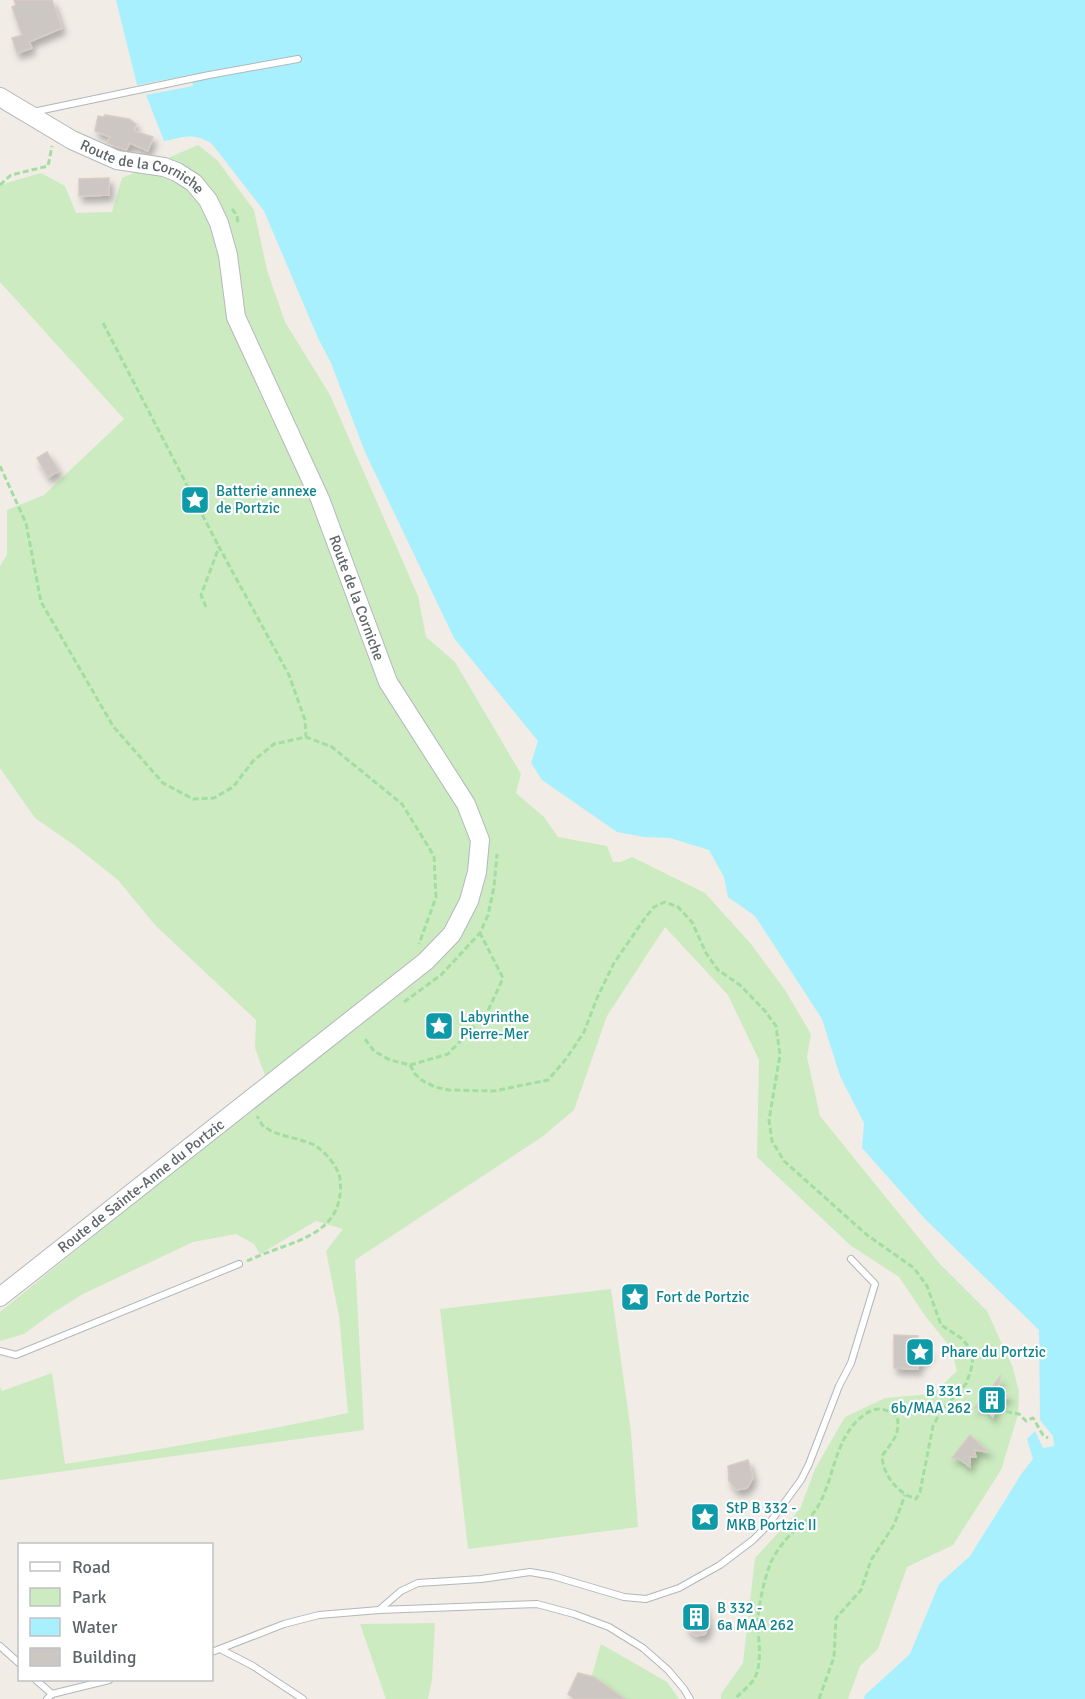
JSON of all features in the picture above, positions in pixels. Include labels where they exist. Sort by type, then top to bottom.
[{"type":"street","name":"Route de la Corniche","points":[[0,97],[52,129],[117,160],[164,167],[177,172],[194,183],[208,200],[219,223],[228,255],[236,317],[320,500],[388,682],[466,804],[480,840],[477,872],[469,901],[452,934],[405,979],[281,1075]]},
{"type":"street","name":"Route de Sainte-Anne du Portzic","points":[[0,1297],[281,1075]]},
{"type":"lane","points":[[21,111],[37,112],[209,75],[298,59]]},
{"type":"lane","points":[[379,1610],[401,1591],[418,1583],[480,1579],[530,1572],[553,1576],[624,1596],[646,1599],[679,1588],[737,1552],[768,1525],[801,1480],[839,1386],[851,1363],[875,1284],[851,1259]]},
{"type":"lane","points":[[0,1351],[16,1355],[240,1264]]},
{"type":"lane","points":[[213,1652],[284,1624],[320,1615],[379,1610],[537,1604],[609,1627],[643,1648],[668,1670],[690,1699]]},
{"type":"lane","points":[[0,1646],[18,1662]]},
{"type":"lane","points":[[222,1650],[253,1666],[303,1699]]},
{"type":"lane","points":[[37,1681],[50,1697],[106,1681]]},
{"type":"path","points":[[0,185],[11,175],[48,166],[52,143],[46,139],[52,129]]},
{"type":"path","points":[[103,323],[219,547],[290,675],[305,720],[306,737]]},
{"type":"path","points":[[0,466],[26,523],[41,602],[112,726],[163,783],[193,799],[214,798],[233,786],[253,761],[274,744],[306,737],[332,747],[402,804],[434,856],[436,897],[417,948]]},
{"type":"path","points":[[206,607],[201,595],[219,547]]},
{"type":"path","points":[[410,1065],[423,1081],[449,1090],[494,1091],[548,1080],[584,1032],[614,963],[645,918],[654,907],[665,902],[678,907],[692,922],[706,953],[718,970],[740,986],[765,1011],[776,1026],[780,1055],[770,1120],[772,1142],[784,1161],[867,1235],[914,1268],[927,1286],[941,1325],[961,1338],[969,1347],[973,1358],[971,1370],[966,1384],[941,1412],[933,1426],[920,1492],[916,1499],[905,1496],[886,1475],[882,1464],[882,1456],[894,1440],[900,1426],[897,1416],[887,1409],[878,1408],[868,1413],[848,1430],[836,1452],[823,1500],[813,1515],[792,1532],[769,1564],[758,1615],[759,1661],[756,1675],[748,1687],[735,1699]]},
{"type":"path","points":[[365,1038],[374,1051],[390,1060],[410,1065],[448,1054],[487,1013],[503,978],[480,933]]},
{"type":"path","points":[[240,1264],[324,1227],[336,1213],[341,1194],[339,1174],[331,1160],[314,1145],[264,1127],[256,1115]]},
{"type":"path","points":[[1000,1406],[1003,1412],[1019,1414],[1026,1421],[1033,1418],[1043,1435],[1048,1438]]},
{"type":"path","points":[[819,1699],[834,1657],[836,1618],[861,1590],[871,1560],[894,1525],[905,1496]]},
{"type":"green space","points":[[198,145],[217,160],[254,210],[267,270],[285,322],[330,395],[418,596],[426,637],[455,662],[521,774],[516,793],[544,817],[558,837],[607,846],[613,862],[621,862],[632,857],[705,893],[751,944],[785,990],[811,1034],[807,1057],[820,1116],[939,1263],[987,1311],[1013,1368],[1019,1392],[1018,1415],[1001,1470],[953,1545],[907,1567],[878,1649],[860,1666],[848,1699],[721,1699],[721,1694],[743,1663],[755,1558],[800,1509],[815,1469],[845,1417],[885,1398],[933,1394],[957,1371],[951,1348],[926,1317],[899,1277],[850,1245],[757,1157],[759,1060],[728,995],[665,927],[607,1016],[574,1110],[542,1137],[355,1260],[364,1430],[0,1480],[0,1387],[2,1391],[52,1373],[65,1464],[207,1441],[348,1413],[339,1316],[326,1251],[343,1229],[316,1221],[260,1254],[254,1244],[236,1234],[193,1242],[83,1294],[24,1334],[0,1341],[0,1312],[271,1092],[255,1048],[256,1020],[155,925],[118,880],[35,818],[0,768],[0,566],[7,555],[7,510],[44,495],[124,419],[0,282],[0,185],[41,173],[65,186],[76,213],[112,212],[122,178]]},
{"type":"green space","points":[[611,1289],[631,1432],[638,1527],[468,1549],[440,1309]]},
{"type":"green space","points":[[435,1623],[432,1680],[428,1699],[386,1699],[360,1624]]},
{"type":"green space","points":[[601,1644],[667,1682],[679,1699],[585,1699]]},
{"type":"water","points":[[116,0],[1085,0],[1085,1699],[864,1699],[865,1695],[910,1654],[939,1584],[970,1556],[1033,1459],[1027,1439],[1035,1431],[1043,1448],[1054,1446],[1053,1436],[1040,1420],[1039,1330],[926,1220],[862,1148],[864,1123],[840,1076],[822,1019],[755,916],[728,897],[724,877],[709,850],[670,838],[644,837],[617,832],[542,780],[531,763],[538,741],[454,638],[365,452],[331,363],[318,338],[264,211],[212,144],[195,137],[164,141],[146,95],[193,86],[191,75],[137,85]]},
{"type":"building","points":[[14,0],[52,0],[62,28],[29,42],[32,48],[17,53],[12,38],[22,35],[12,7],[16,5]]},
{"type":"building","points":[[105,115],[129,119],[136,124],[134,131],[153,137],[148,151],[130,143],[126,150],[107,143],[110,137],[95,131],[98,116],[105,117]]},
{"type":"building","points":[[109,178],[109,195],[79,196],[79,179]]},
{"type":"building","points":[[47,452],[59,471],[48,477],[37,458]]},
{"type":"building","points":[[894,1335],[918,1336],[918,1342],[930,1352],[918,1365],[918,1369],[894,1368]]},
{"type":"building","name":"B 331 - 6b/MAA 262","points":[[1000,1377],[998,1390],[1009,1397],[998,1401],[1000,1406],[995,1406],[993,1417],[982,1406],[975,1408]]},
{"type":"building","points":[[970,1435],[988,1452],[974,1450],[976,1457],[970,1457],[970,1467],[958,1458],[952,1458]]},
{"type":"building","points":[[748,1460],[753,1478],[747,1488],[736,1490],[729,1481],[728,1466]]},
{"type":"building","name":"B 332 - 6a MAA 262","points":[[705,1604],[709,1625],[705,1634],[696,1636],[687,1629],[685,1609]]},
{"type":"building","points":[[578,1673],[594,1677],[625,1699],[574,1699],[568,1694]]},
{"type":"place","name":"Batterie annexe de Portzic","points":[[195,500]]},
{"type":"place","name":"Labyrinthe Pierre-Mer","points":[[439,1026]]},
{"type":"place","name":"Fort de Portzic","points":[[635,1297]]},
{"type":"place","name":"Phare du Portzic","points":[[920,1352]]},
{"type":"place","name":"B 331 - 6b/MAA 262","points":[[992,1400]]},
{"type":"place","name":"StP B 332 - MKB Portzic II","points":[[705,1517]]},
{"type":"place","name":"B 332 - 6a MAA 262","points":[[696,1617]]}]
